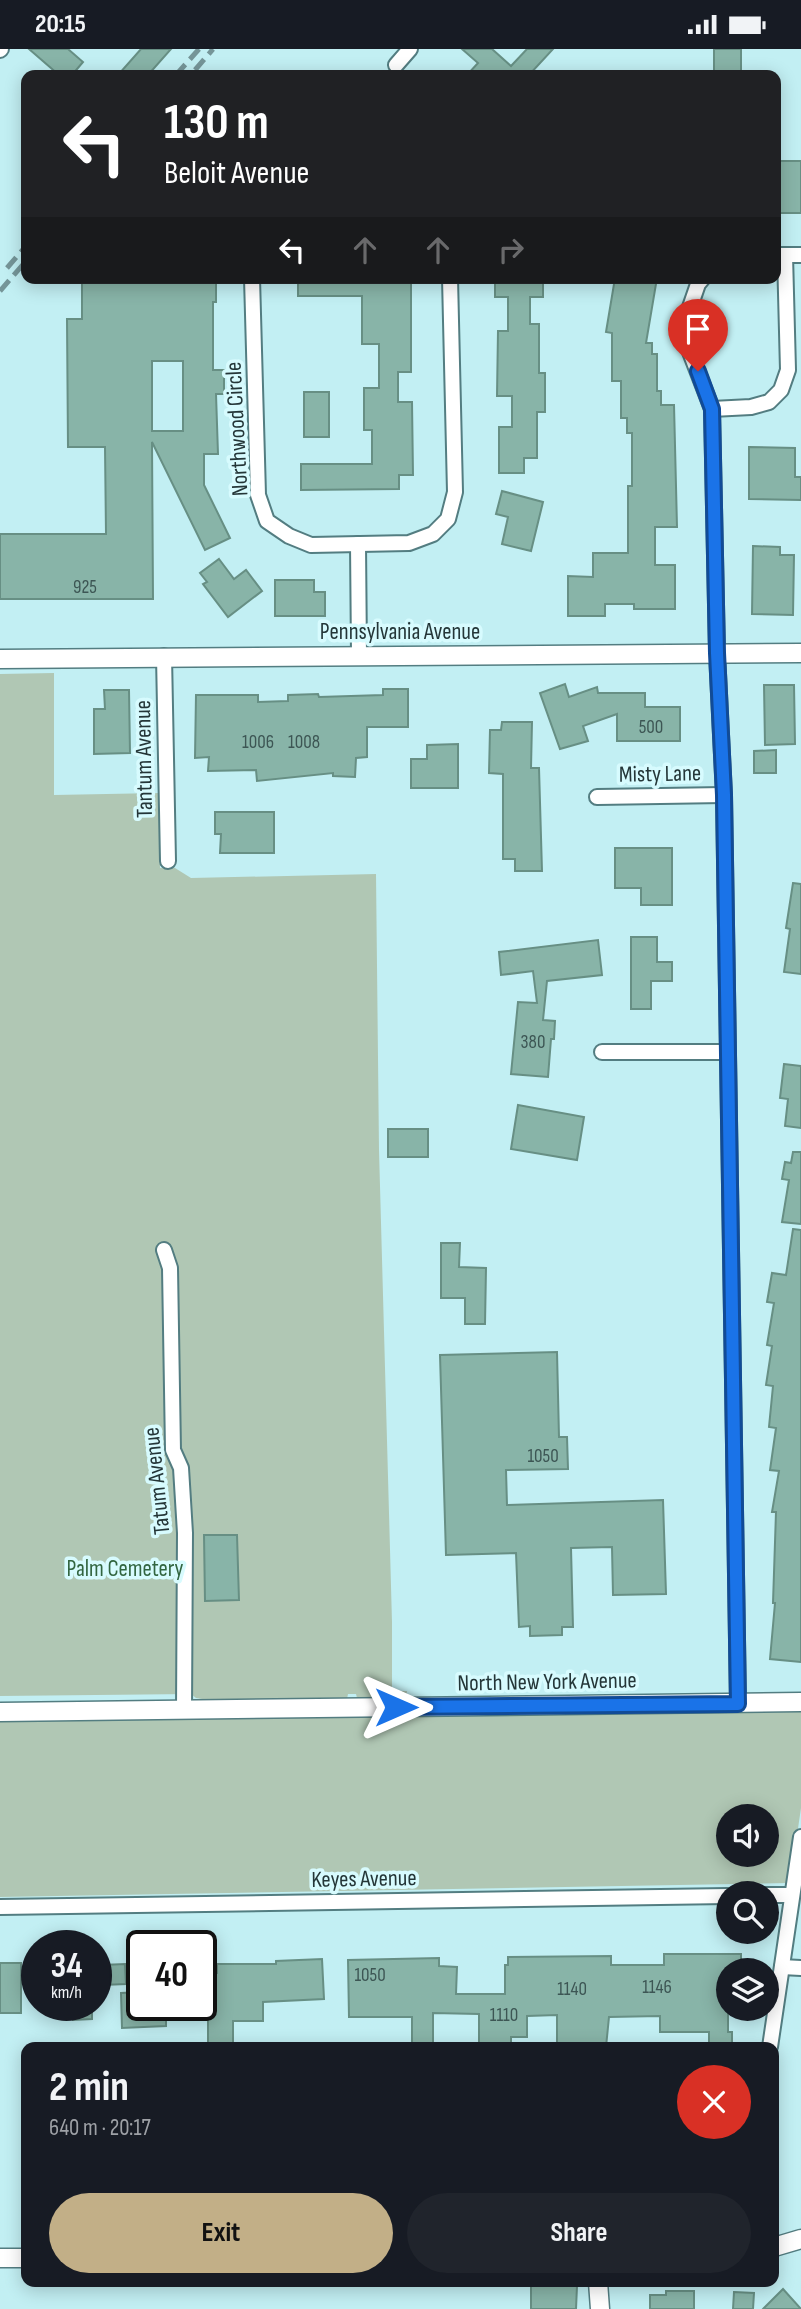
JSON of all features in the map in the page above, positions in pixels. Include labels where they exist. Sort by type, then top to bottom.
[{"type":"street","points":[[396,65],[410,49]]},
{"type":"street","points":[[781,255],[801,255]]},
{"type":"street","points":[[712,409],[751,407],[769,402],[781,390],[788,370],[781,269]]},
{"type":"street","name":"Northwood Circle","points":[[252,284],[258,495],[267,521],[289,536],[311,545],[409,543],[433,534],[448,519],[454,492],[450,284]]},
{"type":"street","points":[[698,284],[688,313],[690,352],[712,409],[717,653],[724,795],[738,1704]]},
{"type":"street","points":[[358,544],[359,656]]},
{"type":"street","name":"Pennsylvania Avenue","points":[[0,659],[801,653]]},
{"type":"street","name":"Tantum Avenue","points":[[164,656],[168,861]]},
{"type":"street","name":"Misty Lane","points":[[597,797],[724,795]]},
{"type":"street","points":[[603,1052],[728,1052]]},
{"type":"street","name":"Tatum Avenue","points":[[164,1250],[170,1268],[173,1450],[181,1468],[185,1533],[184,1710]]},
{"type":"street","name":"North New York Avenue","points":[[0,1712],[801,1702]]},
{"type":"street","points":[[770,2042],[801,1837]]},
{"type":"street","points":[[779,1895],[792,1895]]},
{"type":"street","name":"Keyes Avenue","points":[[0,1907],[716,1896]]},
{"type":"street","points":[[782,1967],[801,1968]]},
{"type":"street","points":[[779,2246],[801,2239]]},
{"type":"street","points":[[0,2258],[21,2257]]},
{"type":"street","points":[[598,2287],[600,2309]]},
{"type":"green space","name":"Palm Cemetery","points":[[54,673],[54,795],[159,793],[160,868],[175,868],[191,878],[376,874],[379,1150],[392,1622],[392,1688],[385,1688],[384,1691],[407,1691],[406,1698],[357,1698],[356,1694],[348,1694],[347,1699],[208,1700],[196,1698],[191,1694],[0,1696],[0,674]]},
{"type":"green space","points":[[801,1712],[801,1808],[790,1883],[716,1881],[716,1884],[0,1897],[0,1716]]},
{"type":"building","points":[[29,49],[68,49],[83,62],[76,70],[53,70]]},
{"type":"building","points":[[141,49],[171,49],[152,70],[122,70]]},
{"type":"building","points":[[462,49],[492,49],[511,66],[527,49],[553,49],[534,70],[472,70],[478,63]]},
{"type":"building","points":[[714,49],[741,49],[741,70],[714,70]]},
{"type":"building","points":[[781,161],[801,161],[801,213],[781,213]]},
{"type":"building","points":[[82,284],[216,284],[216,302],[213,302],[213,370],[224,370],[224,394],[216,394],[218,454],[204,454],[204,485],[230,538],[205,550],[152,442],[153,599],[0,599],[0,534],[106,534],[105,447],[68,447],[67,319],[82,319]],"holes":[[[152,361],[183,361],[183,431],[152,431]]]},
{"type":"building","points":[[298,284],[411,284],[411,372],[398,372],[398,402],[412,402],[413,475],[399,475],[399,489],[301,490],[301,464],[372,464],[372,430],[364,430],[364,388],[379,388],[379,344],[362,344],[362,296],[298,296]]},
{"type":"building","points":[[495,284],[543,284],[543,297],[530,297],[530,324],[539,324],[539,373],[545,373],[545,412],[537,412],[537,458],[524,458],[524,473],[499,473],[499,427],[512,427],[512,396],[497,396],[498,331],[508,331],[508,297],[495,297]]},
{"type":"building","points":[[614,284],[656,284],[646,343],[652,343],[652,354],[657,354],[657,391],[661,391],[661,405],[674,405],[677,527],[655,527],[655,565],[675,565],[675,609],[634,609],[634,604],[605,604],[605,616],[568,616],[568,576],[593,577],[593,553],[628,553],[628,486],[632,486],[632,433],[627,433],[627,418],[621,418],[621,381],[612,381],[612,333],[606,332]]},
{"type":"building","points":[[304,392],[329,392],[329,437],[304,437]]},
{"type":"building","points":[[749,447],[795,448],[795,477],[801,477],[801,500],[749,499]]},
{"type":"building","points":[[502,491],[543,502],[531,551],[502,544],[508,517],[496,514]]},
{"type":"building","points":[[753,546],[780,547],[780,555],[794,555],[793,615],[752,614]]},
{"type":"building","points":[[219,559],[234,579],[246,570],[262,591],[228,617],[203,584],[207,582],[200,573]]},
{"type":"building","points":[[275,580],[314,580],[314,592],[325,592],[325,616],[275,616]]},
{"type":"building","points":[[565,684],[569,697],[597,687],[598,693],[645,693],[645,707],[680,707],[680,741],[617,741],[617,714],[583,726],[588,741],[560,749],[540,693]]},
{"type":"building","points":[[764,685],[794,685],[795,744],[765,745]]},
{"type":"building","points":[[383,689],[408,689],[408,727],[367,727],[367,757],[356,758],[355,777],[333,776],[333,773],[257,781],[256,770],[208,771],[209,757],[195,758],[196,695],[258,695],[258,702],[288,701],[288,695],[383,695]]},
{"type":"building","points":[[104,690],[129,690],[130,753],[94,754],[94,709],[105,709]]},
{"type":"building","points":[[502,722],[532,722],[531,768],[539,768],[542,871],[515,871],[515,859],[503,859],[503,774],[489,773],[490,730],[501,730]]},
{"type":"building","points":[[458,744],[458,788],[411,788],[411,759],[427,759],[427,745]]},
{"type":"building","points":[[776,750],[776,773],[754,773],[754,751]]},
{"type":"building","points":[[215,812],[274,812],[274,853],[220,853],[221,834],[215,834]]},
{"type":"building","points":[[615,848],[672,848],[672,905],[641,905],[641,888],[615,888]]},
{"type":"building","points":[[793,883],[801,884],[801,974],[784,972],[790,929],[786,928]]},
{"type":"building","points":[[631,937],[657,937],[657,962],[672,962],[672,981],[651,981],[651,1009],[631,1009]]},
{"type":"building","points":[[598,940],[602,975],[547,981],[543,1020],[555,1021],[548,1077],[511,1074],[518,1002],[537,1003],[533,971],[501,975],[499,952]]},
{"type":"building","points":[[784,1064],[801,1066],[801,1128],[785,1126],[788,1099],[780,1098]]},
{"type":"building","points":[[518,1105],[584,1117],[577,1160],[511,1149]]},
{"type":"building","points":[[388,1129],[428,1129],[428,1157],[388,1157]]},
{"type":"building","points":[[793,1152],[801,1152],[801,1224],[782,1222],[789,1180],[782,1179],[785,1162],[791,1163]]},
{"type":"building","points":[[793,1229],[801,1230],[801,1662],[770,1659],[775,1603],[776,1512],[772,1512],[779,1471],[770,1470],[776,1428],[769,1427],[773,1386],[766,1385],[772,1346],[767,1345],[774,1303],[767,1302],[772,1273],[786,1275]]},
{"type":"building","points":[[441,1243],[460,1243],[459,1267],[486,1268],[485,1324],[465,1324],[465,1298],[441,1298]]},
{"type":"building","points":[[557,1352],[559,1437],[567,1437],[568,1469],[506,1470],[507,1505],[663,1500],[666,1594],[613,1595],[612,1547],[571,1548],[573,1627],[562,1627],[562,1635],[530,1636],[530,1626],[519,1627],[516,1553],[446,1555],[440,1355]]},
{"type":"building","points":[[204,1535],[237,1535],[239,1600],[205,1601]]},
{"type":"building","points":[[664,1954],[741,1954],[741,1958],[716,1958],[716,2021],[728,2021],[732,2042],[709,2042],[709,2032],[660,2032],[660,2016],[609,2017],[606,2042],[557,2042],[557,2015],[527,2016],[527,2037],[511,2037],[511,2042],[479,2042],[479,2014],[433,2013],[433,2042],[412,2042],[412,2017],[349,2017],[348,1960],[439,1958],[439,1966],[457,1967],[456,1994],[505,1994],[505,1965],[508,1965],[508,1957],[611,1956],[611,1965],[664,1965]]},
{"type":"building","points":[[322,1959],[324,1999],[263,2002],[263,2021],[233,2021],[233,2042],[208,2042],[208,2021],[217,2021],[217,1964],[276,1964],[276,1961]]},
{"type":"building","points":[[0,1963],[21,1963],[21,2013],[0,2013]]},
{"type":"building","points":[[125,1964],[126,1984],[112,1985],[112,1965]]},
{"type":"building","points":[[121,1993],[126,1993],[126,2021],[166,2021],[166,2026],[122,2028]]},
{"type":"building","points":[[531,2287],[577,2287],[576,2309],[531,2309]]},
{"type":"building","points":[[783,2289],[801,2309],[763,2309]]},
{"type":"building","points":[[666,2291],[694,2291],[694,2309],[650,2309],[650,2295],[666,2295]]},
{"type":"building","points":[[734,2292],[754,2293],[753,2309],[733,2309]]},
{"type":"railway","points":[[180,70],[199,49]]},
{"type":"railway","points":[[195,70],[213,49]]},
{"type":"railway","points":[[7,268],[21,252]]},
{"type":"railway","points":[[0,291],[21,267]]},
{"type":"route","points":[[396,1707],[738,1704],[724,795],[717,653],[712,409],[698,371]]}]
